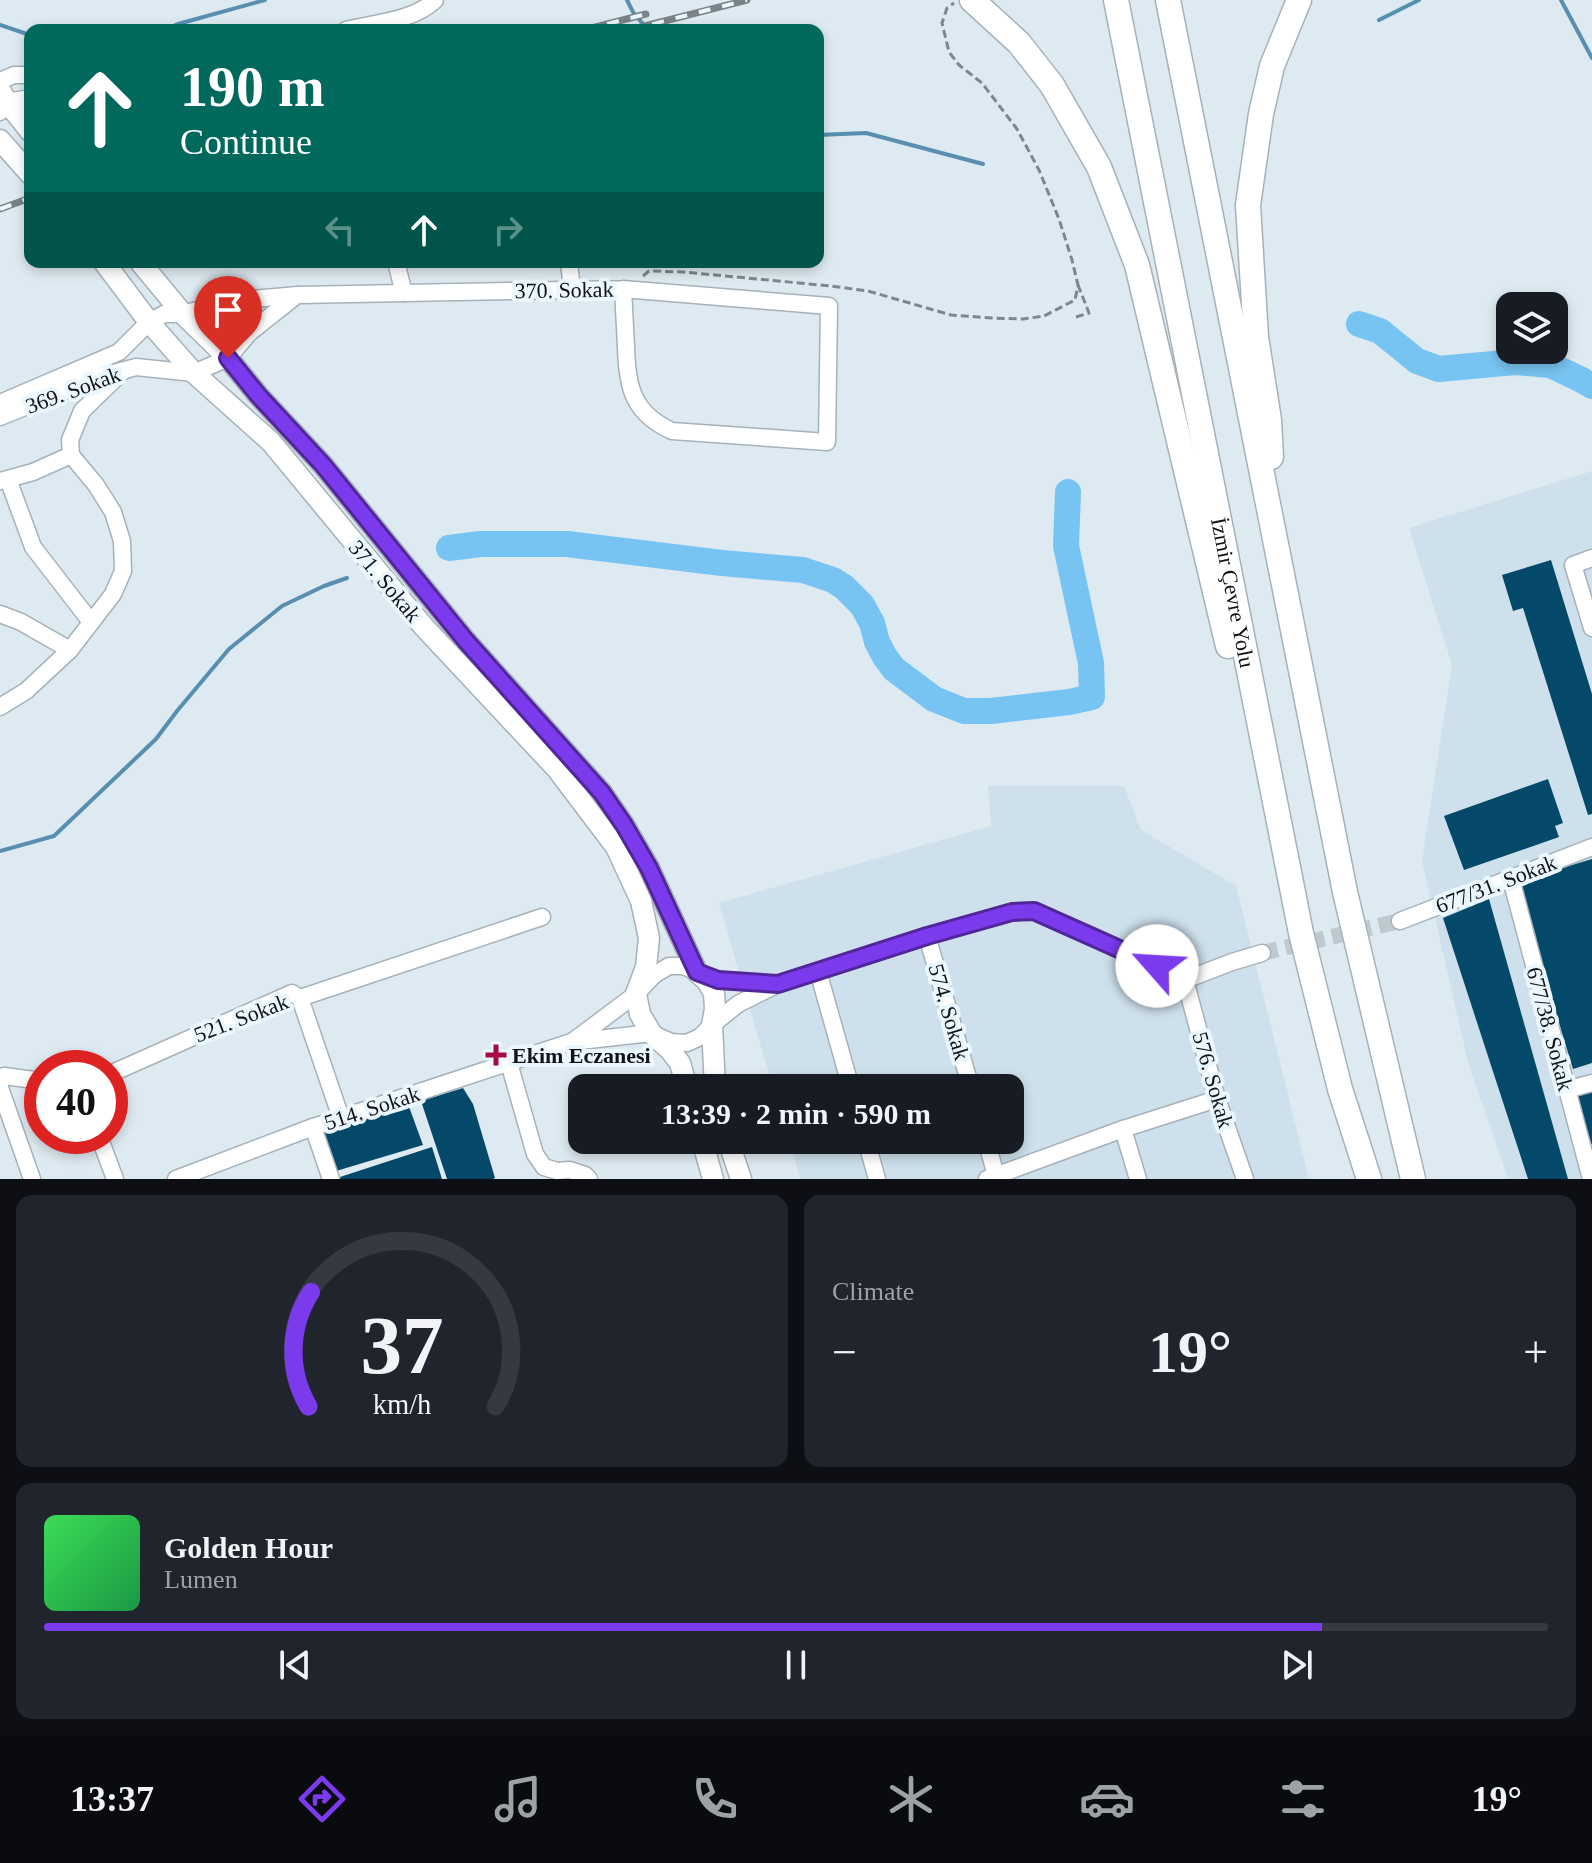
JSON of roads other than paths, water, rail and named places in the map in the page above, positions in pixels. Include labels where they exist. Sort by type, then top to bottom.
[{"type":"highway","points":[[972,0],[1019,43],[1052,85],[1099,167],[1137,265],[1246,724],[1280,825]]},
{"type":"highway","name":"İzmir Çevre Yolu","points":[[1116,0],[1301,933],[1340,1089],[1369,1179]]},
{"type":"highway","points":[[1168,0],[1345,892],[1413,1179]]},
{"type":"highway","points":[[1277,546],[1269,420],[1256,337],[1248,205],[1261,114],[1272,66],[1299,0]]},
{"type":"main road","points":[[2,101],[24,125]]},
{"type":"main road","points":[[0,140],[24,167]]},
{"type":"main road","name":"371. Sokak","points":[[108,268],[149,322],[194,373],[271,442],[423,626],[557,769],[616,847],[641,901],[649,938],[646,967],[636,994]]},
{"type":"main road","name":"371. Sokak","points":[[145,268],[183,314],[228,358],[323,465],[466,641],[602,793],[649,868],[697,972],[714,993],[714,1074]]},
{"type":"main road","points":[[636,994],[640,1014],[651,1033],[670,1050],[680,1063],[683,1074]]},
{"type":"main road","points":[[706,1154],[713,1179]]},
{"type":"main road","points":[[733,1154],[741,1179]]},
{"type":"street","points":[[372,24],[415,14],[435,0]]},
{"type":"street","points":[[0,81],[14,75],[24,75]]},
{"type":"street","points":[[2,101],[24,99]]},
{"type":"street","points":[[398,268],[404,293]]},
{"type":"street","points":[[570,268],[572,290]]},
{"type":"street","name":"370. Sokak","points":[[149,322],[164,314],[183,314],[230,301],[298,295],[623,289],[829,306],[827,442],[672,431],[662,426],[646,414],[630,388],[623,289]]},
{"type":"street","points":[[194,373],[228,358],[249,333],[298,295]]},
{"type":"street","name":"369. Sokak","points":[[0,403],[119,352],[149,322]]},
{"type":"street","name":"369. Sokak","points":[[0,417],[99,377],[136,367],[194,373]]},
{"type":"street","points":[[0,707],[26,691],[70,650],[113,594],[123,571],[122,541],[113,512],[71,455],[70,440],[82,411],[123,371]]},
{"type":"street","points":[[71,455],[33,472],[4,480],[33,547],[91,622]]},
{"type":"street","points":[[1592,558],[1573,565],[1592,628]]},
{"type":"street","points":[[0,614],[21,622],[70,650]]},
{"type":"street","name":"677/31. Sokak","points":[[1400,921],[1592,847]]},
{"type":"street","name":"677/38. Sokak","points":[[1511,879],[1591,1179]]},
{"type":"street","points":[[571,1042],[651,1033],[671,1042],[687,1043],[700,1037],[738,1004],[778,984],[1012,912],[1034,911],[1185,980],[1262,953]]},
{"type":"street","points":[[300,998],[542,917]]},
{"type":"street","name":"574. Sokak","points":[[927,936],[967,1074]]},
{"type":"street","points":[[571,1042],[669,966],[683,966],[718,980],[778,984]]},
{"type":"street","points":[[818,971],[847,1074]]},
{"type":"street","name":"576. Sokak","points":[[1185,980],[1217,1099],[1245,1179]]},
{"type":"street","name":"521. Sokak","points":[[128,1066],[292,993],[300,998],[341,1118]]},
{"type":"street","name":"514. Sokak","points":[[176,1179],[313,1127],[571,1042]]},
{"type":"street","points":[[509,1063],[535,1154],[544,1167],[557,1171],[570,1170],[589,1179]]},
{"type":"street","points":[[24,1079],[4,1076],[0,1085],[32,1179]]},
{"type":"street","points":[[1566,1090],[1592,1083]]},
{"type":"street","points":[[989,1154],[993,1178],[1123,1129],[1217,1099]]},
{"type":"street","points":[[313,1127],[331,1179]]},
{"type":"street","points":[[1123,1129],[1138,1179]]},
{"type":"street","points":[[106,1154],[115,1179]]},
{"type":"street","points":[[870,1154],[877,1179]]},
{"type":"waterway","points":[[178,24],[265,0]]},
{"type":"waterway","points":[[627,0],[643,24]]},
{"type":"waterway","points":[[1379,20],[1419,0]]},
{"type":"waterway","points":[[1561,0],[1592,58]]},
{"type":"waterway","points":[[0,25],[24,33]]},
{"type":"waterway","points":[[824,135],[866,133],[983,164]]},
{"type":"waterway","points":[[1359,324],[1380,331],[1417,361],[1439,369],[1515,362],[1550,365],[1592,386]]},
{"type":"waterway","points":[[449,548],[480,544],[567,544],[803,570],[833,580],[862,605],[872,623],[877,642],[894,669],[934,699],[964,711],[991,711],[1092,697],[1091,663],[1066,546],[1068,492]]},
{"type":"waterway","points":[[0,851],[54,836],[156,739],[229,649],[282,606],[347,578]]},
{"type":"tunnel","points":[[1262,953],[1400,921]]},
{"type":"railway","points":[[653,24],[747,0]]},
{"type":"railway","points":[[607,24],[646,14]]},
{"type":"railway","points":[[0,209],[24,200]]},
{"type":"place","name":"Ekim Eczanesi","points":[[496,1055]]}]
